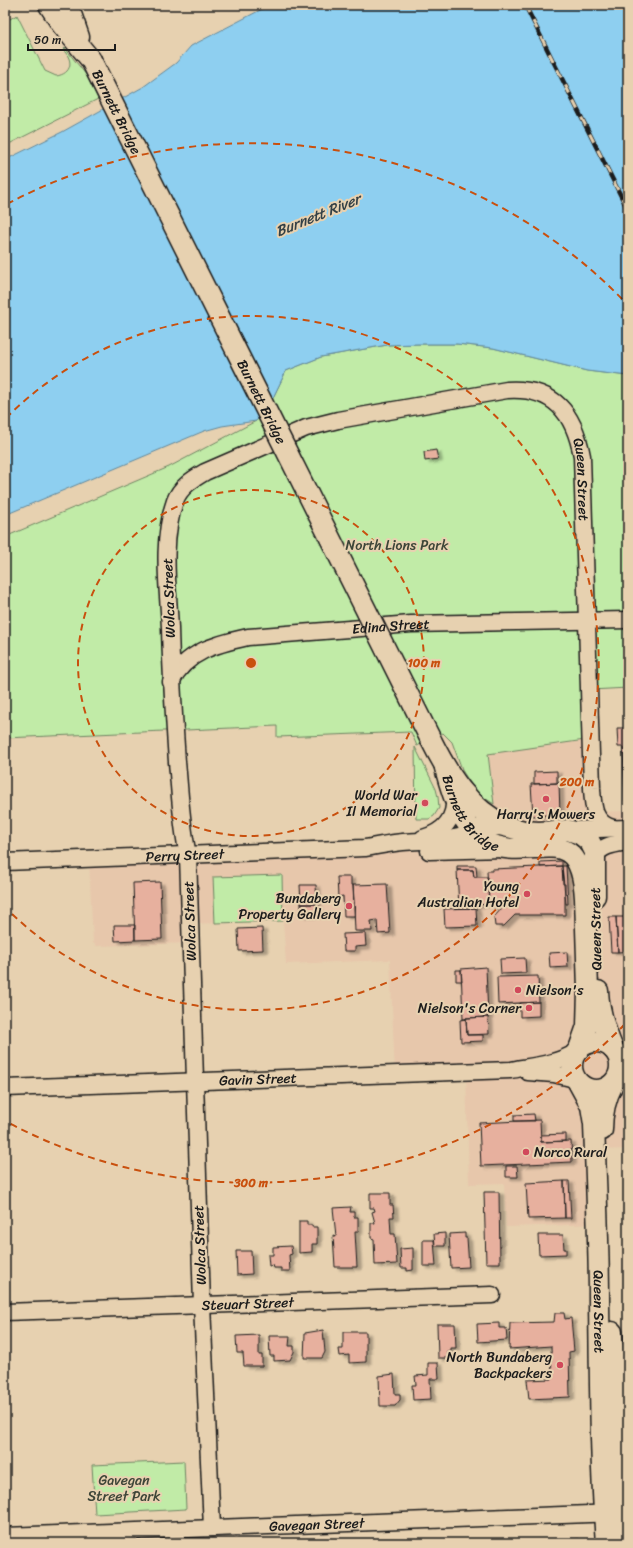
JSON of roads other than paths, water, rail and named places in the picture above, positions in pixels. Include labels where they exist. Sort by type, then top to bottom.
[{"type":"main road","points":[[49,5],[62,25],[91,60]]},
{"type":"main road","points":[[60,5],[79,37]]},
{"type":"main road","points":[[68,5],[79,37]]},
{"type":"main road","name":"Burnett Bridge","points":[[79,37],[445,768],[454,798],[466,822],[474,832],[486,842],[506,849]]},
{"type":"main road","name":"Burnett Bridge","points":[[445,768],[473,804],[487,816],[505,825]]},
{"type":"main road","name":"Perry Street","points":[[474,832],[488,826],[505,825],[524,830],[558,835]]},
{"type":"main road","name":"Queen Street","points":[[577,1050],[587,1026],[588,1006],[584,882],[580,868],[573,857],[564,850],[558,835],[576,832],[586,838],[593,848],[595,857],[598,1000],[604,1028],[619,1052]]},
{"type":"main road","name":"Perry Street","points":[[506,849],[558,835]]},
{"type":"main road","points":[[600,1042],[607,1044],[619,1052],[621,1066],[619,1079],[600,1090],[585,1088],[577,1082],[572,1072],[572,1058],[577,1050],[585,1044],[600,1042]]},
{"type":"main road","name":"Queen Street","points":[[606,1543],[617,1513],[616,1387],[607,1262],[602,1124],[606,1096],[619,1079]]},
{"type":"main road","name":"Queen Street","points":[[577,1082],[591,1106],[594,1124],[617,1513],[622,1543]]},
{"type":"street","name":"Queen Street","points":[[338,420],[507,390],[532,390],[554,402],[565,412],[572,422],[582,456],[592,788],[594,805],[597,817],[603,824],[620,828]]},
{"type":"street","name":"Wolca Street","points":[[212,1528],[202,1305],[188,855],[182,831],[171,682],[167,552],[168,533],[175,500],[182,489],[192,479],[306,428],[338,420]]},
{"type":"street","name":"Edina Street","points":[[171,682],[176,671],[182,664],[194,655],[206,649],[248,637],[270,634],[411,624],[628,620]]},
{"type":"street","points":[[170,626],[174,643],[183,651],[196,652],[206,649]]},
{"type":"street","name":"Queen Street","points":[[558,835],[574,827],[581,820],[588,806],[592,788]]},
{"type":"street","points":[[402,842],[431,835],[444,828],[450,820],[454,810],[454,798]]},
{"type":"street","name":"Perry Street","points":[[558,835],[620,828]]},
{"type":"street","name":"Perry Street","points":[[5,862],[365,848],[402,842],[450,840],[474,832]]},
{"type":"street","points":[[595,857],[598,852],[607,846],[628,842]]},
{"type":"street","name":"Perry Street","points":[[365,848],[403,852],[506,849]]},
{"type":"street","name":"Gavin Street","points":[[511,1070],[554,1062],[567,1058],[577,1050]]},
{"type":"street","name":"Gavin Street","points":[[5,1088],[511,1070],[554,1074],[577,1082]]},
{"type":"street","name":"Steuart Street","points":[[5,1312],[492,1295]]},
{"type":"street","name":"Gavegan Street","points":[[5,1536],[617,1513]]},
{"type":"water","name":"Burnett River","points":[[270,5],[628,5],[628,376],[587,371],[493,348],[457,344],[387,345],[321,357],[286,371],[268,408],[256,421],[222,426],[204,431],[5,515],[5,160],[62,132],[143,87],[176,63],[191,46]]},
{"type":"railway","points":[[525,5],[628,210]]},
{"type":"place","name":"Harry's Mowers","points":[[546,799]]},
{"type":"place","name":"World War II Memorial","points":[[425,803]]},
{"type":"place","name":"Young Australian Hotel","points":[[527,894]]},
{"type":"place","name":"Bundaberg Property Gallery","points":[[349,906]]},
{"type":"place","name":"Nielson's","points":[[518,990]]},
{"type":"place","name":"Nielson's Corner","points":[[529,1008]]},
{"type":"place","name":"Norco Rural","points":[[526,1152]]},
{"type":"place","name":"North Bundaberg Backpackers","points":[[560,1365]]},
{"type":"park label","name":"North Lions Park","points":[[397,545]]},
{"type":"park label","name":"Gavegan Street Park","points":[[124,1488]]}]
